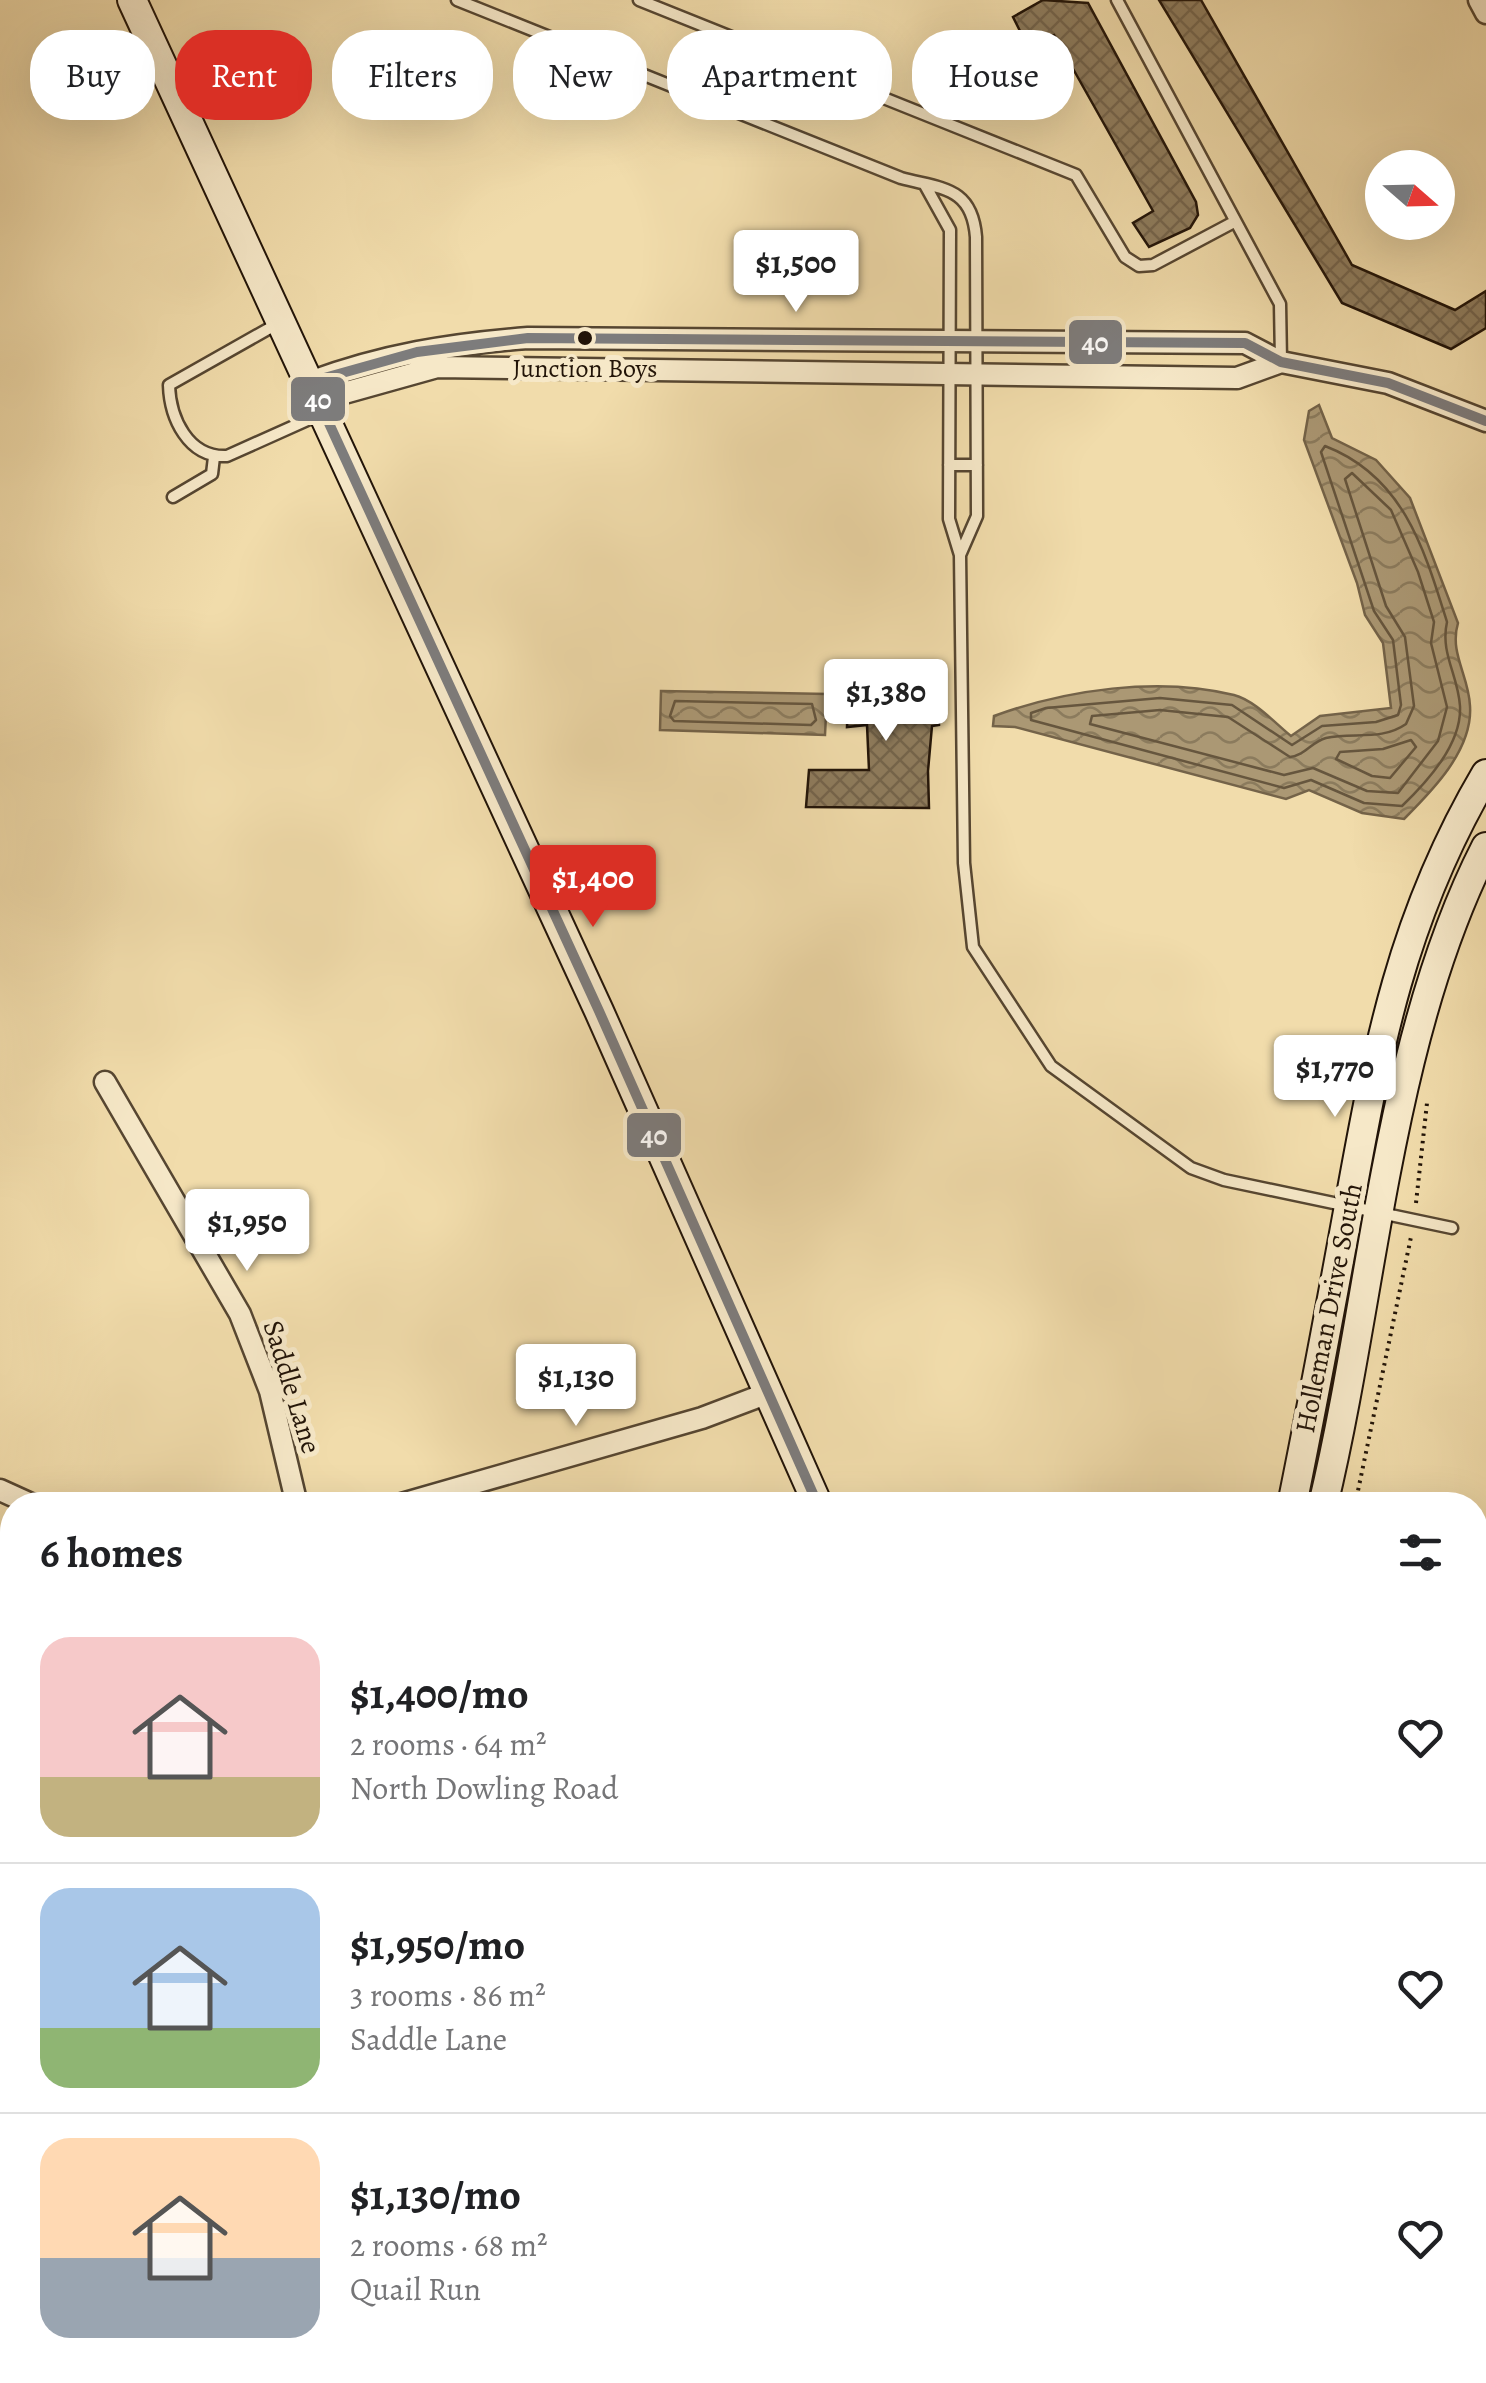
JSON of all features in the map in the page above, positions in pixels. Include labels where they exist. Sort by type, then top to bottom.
[{"type":"street","points":[[1479,0],[1486,13]]},
{"type":"street","points":[[140,2],[812,1492]]},
{"type":"street","points":[[318,398],[371,359],[434,345],[528,338],[1245,343],[1281,362],[1388,383],[1486,422]]},
{"type":"street","points":[[318,398],[438,366],[1237,378],[1281,362]]},
{"type":"street","name":"Holleman Drive South","points":[[1294,1492],[1375,1058],[1412,926],[1435,870],[1486,774]]},
{"type":"street","name":"Holleman Drive South","points":[[1326,1492],[1431,981],[1465,889],[1486,847]]},
{"type":"street","name":"Saddle Lane","points":[[105,1082],[240,1314],[270,1392],[294,1492]]},
{"type":"street","points":[[443,1492],[702,1418],[768,1394]]},
{"type":"lane","points":[[457,0],[925,184],[951,189],[970,208],[975,224],[977,516],[960,555]]},
{"type":"lane","points":[[639,0],[1076,175],[1124,257],[1139,266],[1154,265],[1234,222]]},
{"type":"lane","points":[[1117,0],[1280,304],[1281,362]]},
{"type":"lane","points":[[925,184],[950,230],[949,520],[960,555],[964,863],[972,948],[1051,1066],[1191,1168],[1224,1180],[1452,1228]]},
{"type":"lane","points":[[950,230],[975,224]]},
{"type":"lane","points":[[282,322],[169,384],[170,406],[178,428],[191,443],[214,457],[263,442],[318,398]]},
{"type":"lane","points":[[174,497],[212,474],[214,457]]},
{"type":"lane","points":[[949,465],[977,464]]},
{"type":"path","points":[[1358,1492],[1414,1221],[1427,1103]]},
{"type":"water","points":[[1319,405],[1332,438],[1376,460],[1410,498],[1458,623],[1456,644],[1470,706],[1465,738],[1449,768],[1404,819],[1362,813],[1309,790],[1286,799],[1015,727],[993,726],[994,716],[1051,699],[1143,686],[1205,689],[1234,695],[1257,707],[1291,736],[1320,716],[1391,708],[1383,643],[1365,615],[1304,440],[1309,411]]},
{"type":"water","points":[[661,691],[827,694],[825,735],[660,730]]},
{"type":"building","points":[[1043,0],[1088,3],[1196,202],[1198,215],[1190,228],[1149,247],[1133,223],[1153,211],[1074,71],[1074,30],[1020,30],[1013,17]]},
{"type":"building","points":[[1159,0],[1201,0],[1352,265],[1455,310],[1486,291],[1486,328],[1451,349],[1342,303]]},
{"type":"building","points":[[928,665],[928,691],[939,694],[939,725],[932,726],[928,771],[929,808],[806,807],[809,770],[869,770],[867,725],[847,727],[848,700],[863,696],[863,669]]},
{"type":"transit line","name":"40","points":[[812,1492],[599,1011],[310,382],[417,352],[528,338],[1245,343],[1281,362],[1388,383],[1486,421]]},
{"type":"place","name":"Junction Boys","points":[[585,338]]}]
